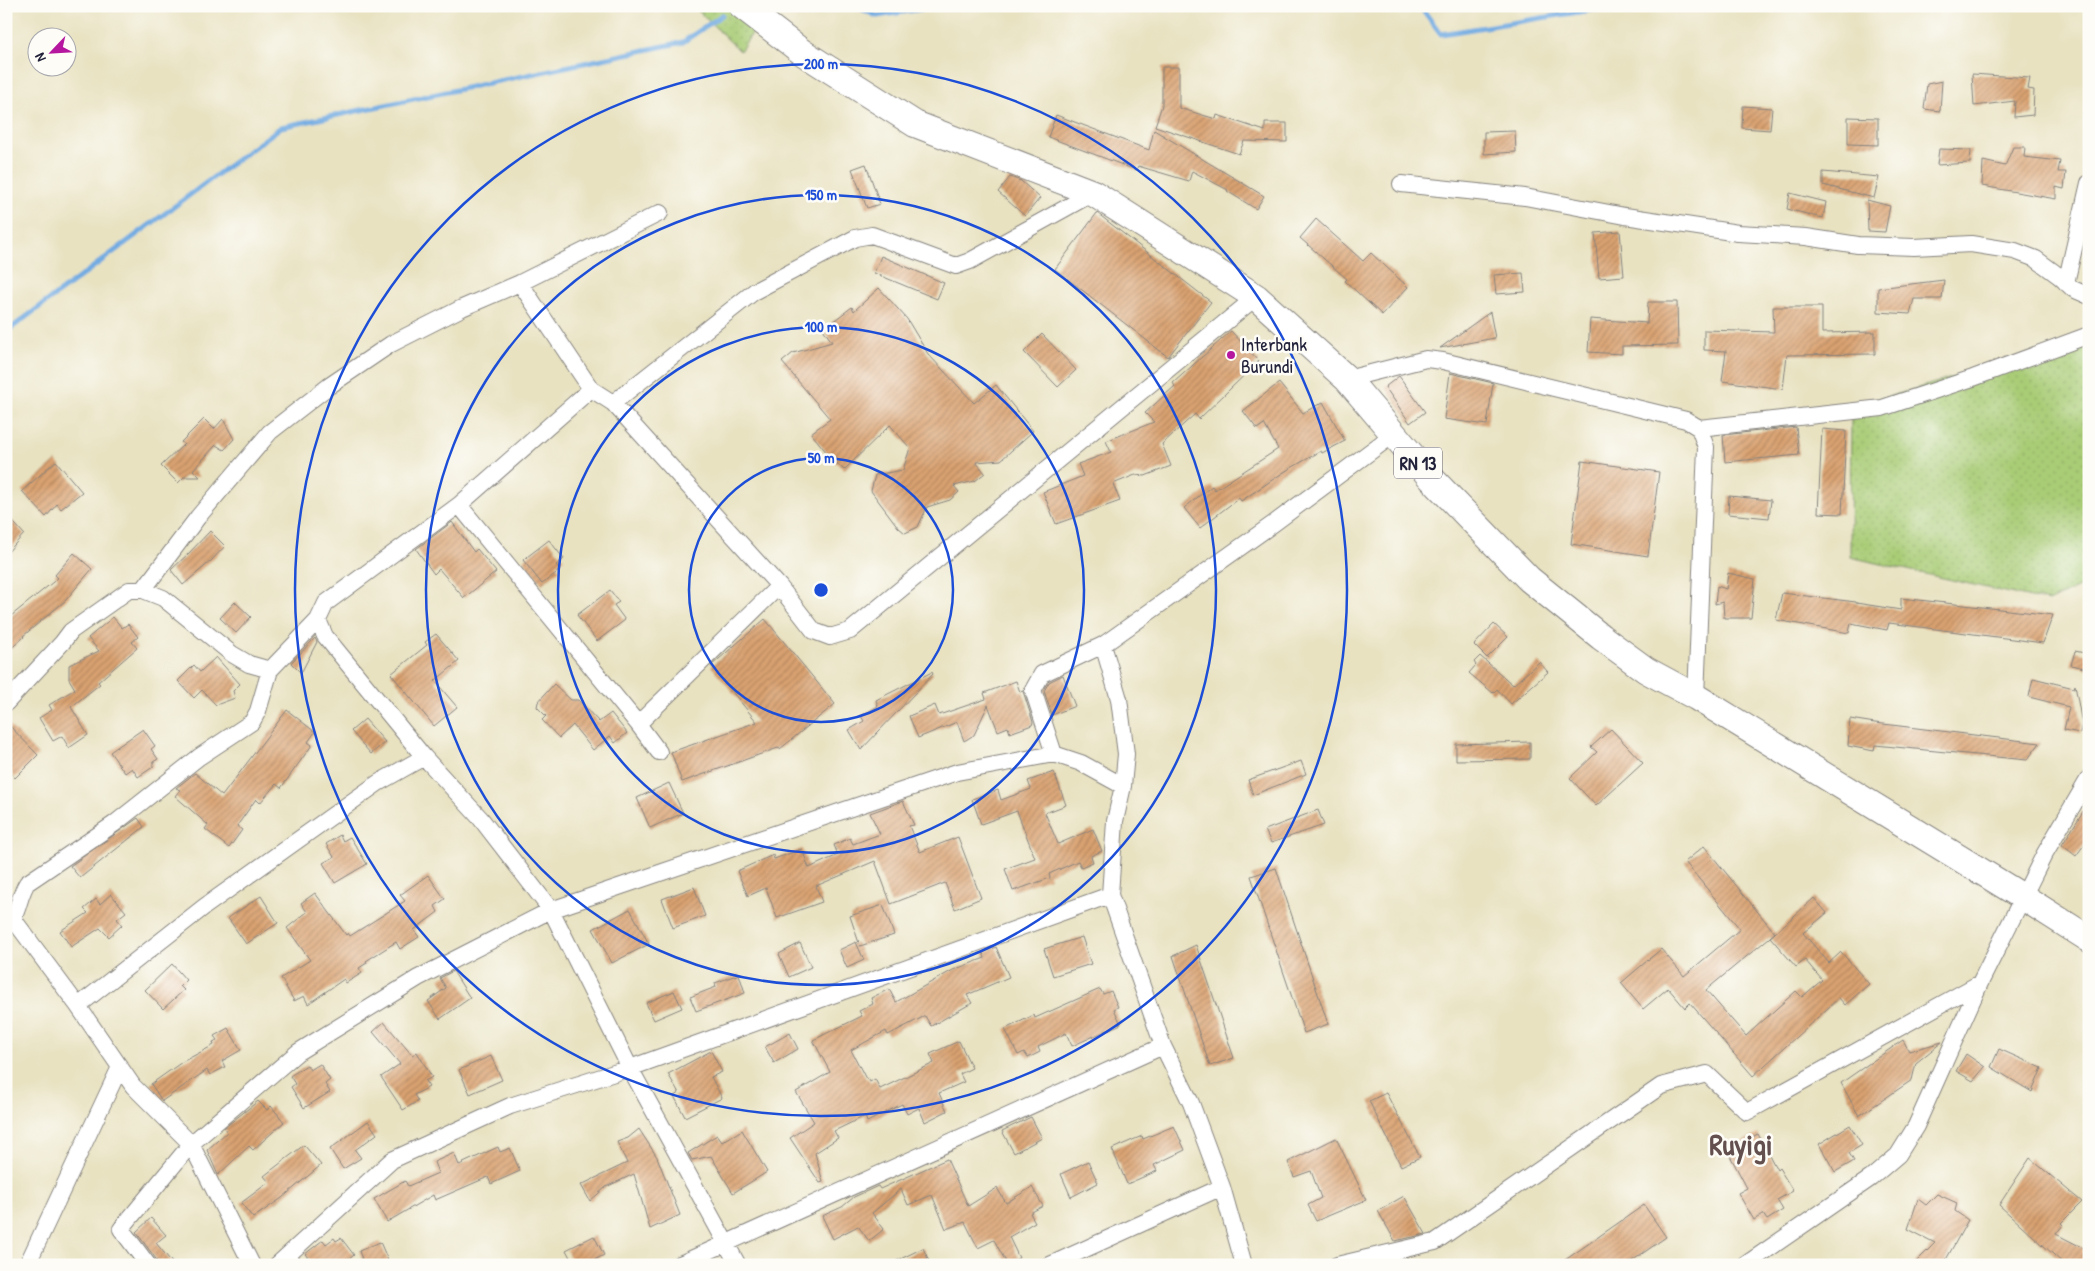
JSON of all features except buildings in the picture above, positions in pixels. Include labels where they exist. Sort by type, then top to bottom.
[{"type":"main road","name":"RN 13","points":[[742,6],[802,52],[915,124],[1093,192],[1256,297],[1347,379],[1431,478],[1529,578],[1601,637],[1646,670],[1696,696],[2089,939]]},
{"type":"street","points":[[2066,283],[2089,183]]},
{"type":"street","points":[[1401,184],[1525,197],[1625,216],[1738,233],[1806,237],[1858,245],[1914,247],[1972,244],[2022,254],[2036,260],[2073,289],[2089,296]]},
{"type":"street","points":[[613,404],[755,290],[856,238],[872,235],[956,266],[970,262],[1093,192]]},
{"type":"street","points":[[143,590],[198,517],[270,432],[330,386],[391,344],[462,308],[520,283],[660,213]]},
{"type":"street","points":[[520,283],[591,389],[613,404],[779,586],[814,631],[830,637],[850,631],[1256,297]]},
{"type":"street","points":[[1347,379],[1426,359],[1443,361],[1686,420],[1699,428],[1882,408],[1973,378],[2089,335]]},
{"type":"street","points":[[252,1265],[192,1144],[132,1086],[78,1006],[10,923],[20,894],[27,883],[114,824],[199,757],[252,722],[258,711],[270,670],[318,620],[326,603],[459,505],[591,389]]},
{"type":"street","points":[[1696,696],[1706,447],[1699,428]]},
{"type":"street","points":[[1054,754],[1033,690],[1042,674],[1103,645],[1274,524],[1394,434]]},
{"type":"street","points":[[459,505],[659,752]]},
{"type":"street","points":[[638,724],[779,586]]},
{"type":"street","points":[[6,703],[71,631],[129,590],[143,590],[163,598],[232,654],[249,664],[270,670]]},
{"type":"street","points":[[318,620],[325,636],[424,757],[481,819],[551,910],[630,1068],[738,1265]]},
{"type":"street","points":[[1103,645],[1119,699],[1126,754],[1123,786],[1115,821],[1110,895],[1163,1046],[1191,1103],[1222,1187],[1244,1265]]},
{"type":"street","points":[[148,1265],[121,1229],[192,1144],[298,1052],[418,978],[551,910],[957,772],[1054,754],[1081,763],[1123,786]]},
{"type":"street","points":[[78,1006],[204,907],[378,784],[424,757]]},
{"type":"street","points":[[1745,1265],[1871,1178],[1898,1155],[1916,1126],[1980,983],[2045,853],[2089,778]]},
{"type":"street","points":[[277,1265],[392,1160],[510,1106],[630,1068],[1110,895]]},
{"type":"street","points":[[1337,1265],[1436,1242],[1662,1086],[1707,1074],[1747,1112],[1980,983]]},
{"type":"street","points":[[678,1265],[725,1242],[1163,1046]]},
{"type":"street","points":[[27,1265],[120,1067]]},
{"type":"street","points":[[1050,1265],[1222,1187]]},
{"type":"green space","points":[[693,6],[771,6],[740,51]]},
{"type":"green space","points":[[2089,337],[2089,582],[2049,602],[1850,557],[1851,408]]},
{"type":"waterway","points":[[855,6],[877,16],[941,6]]},
{"type":"waterway","points":[[1420,6],[1441,34],[1616,6]]},
{"type":"waterway","points":[[6,332],[281,127],[683,42],[722,15]]},
{"type":"place","name":"Interbank Burundi","points":[[1231,355]]},
{"type":"district","name":"Ruyigi","points":[[1741,1144]]}]
